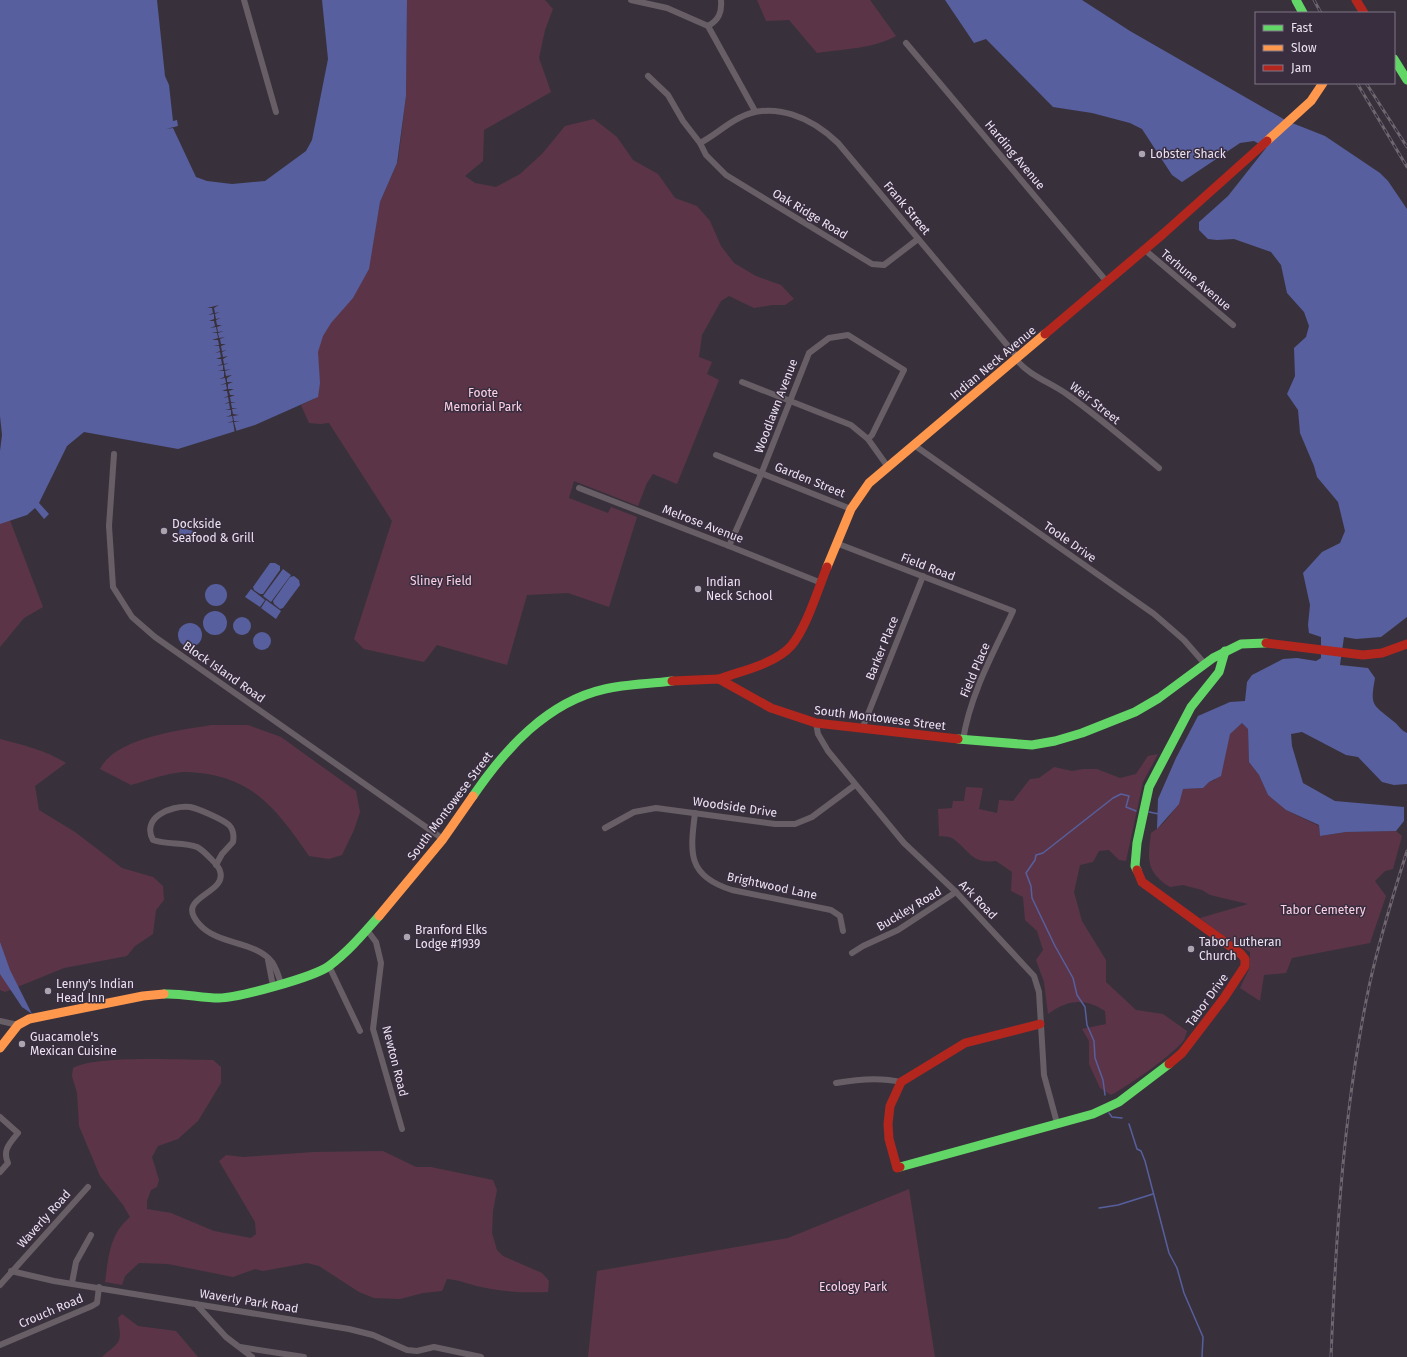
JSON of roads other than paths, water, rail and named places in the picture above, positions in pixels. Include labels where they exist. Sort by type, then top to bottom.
[{"type":"street","points":[[244,0],[276,112]]},
{"type":"street","points":[[631,0],[667,8],[708,26],[755,111],[734,120],[715,135],[700,143]]},
{"type":"street","points":[[708,26],[720,16],[721,0]]},
{"type":"street","points":[[1296,0],[1302,12]]},
{"type":"street","points":[[1356,0],[1363,12]]},
{"type":"street","name":"Harding Avenue","points":[[906,43],[1107,282]]},
{"type":"street","points":[[1395,61],[1407,80]]},
{"type":"street","name":"Oak Ridge Road","points":[[648,76],[668,95],[683,121],[700,143],[706,155],[726,176],[872,264],[884,265],[918,239]]},
{"type":"street","name":"Indian Neck Avenue","points":[[719,679],[768,662],[791,646],[802,627],[851,509],[866,487],[1145,250],[1316,95],[1322,84]]},
{"type":"street","name":"Frank Street","points":[[755,111],[769,110],[804,118],[828,134],[838,143],[1017,359]]},
{"type":"street","name":"Terhune Avenue","points":[[1145,250],[1233,325]]},
{"type":"street","name":"Woodlawn Avenue","points":[[730,546],[791,401],[809,352],[829,338],[848,335],[904,370],[872,435],[868,440]]},
{"type":"street","name":"Weir Street","points":[[1017,359],[1024,368],[1087,408],[1158,468]]},
{"type":"street","points":[[742,382],[851,425],[868,440],[888,467]]},
{"type":"street","name":"Toole Drive","points":[[914,445],[1154,614],[1184,640],[1205,664]]},
{"type":"street","name":"Block Island Road","points":[[114,454],[109,526],[111,574],[113,587],[132,616],[155,637],[443,839]]},
{"type":"street","name":"Garden Street","points":[[716,455],[762,472],[851,509]]},
{"type":"street","name":"Melrose Avenue","points":[[579,488],[820,582]]},
{"type":"street","name":"Field Road","points":[[836,543],[1013,611]]},
{"type":"street","name":"Barker Place","points":[[862,729],[923,576]]},
{"type":"street","name":"Field Place","points":[[963,740],[969,714],[980,683],[1013,611]]},
{"type":"street","name":"South Montowese Street","points":[[18,1025],[33,1018],[103,1002],[143,996],[167,994],[220,998],[236,996],[308,976],[329,966],[367,930],[443,839],[496,763],[534,726],[564,705],[575,699],[605,689],[691,679],[719,679],[732,688],[771,708],[816,723],[963,740],[1032,745],[1055,741],[1082,733],[1124,717],[1145,707],[1205,664],[1225,651],[1241,644],[1258,642],[1362,655],[1382,653],[1407,644]]},
{"type":"street","name":"Tabor Drive","points":[[901,1082],[890,1106],[888,1124],[889,1139],[897,1168],[1101,1111],[1119,1102],[1171,1064],[1182,1053],[1224,998],[1245,966],[1245,959],[1241,954],[1142,882],[1135,866],[1137,843],[1149,787],[1190,707],[1218,672],[1223,663],[1225,651]]},
{"type":"street","name":"Ark Road","points":[[816,723],[816,729],[822,742],[854,784],[904,843],[956,892],[1034,976],[1039,992],[1044,1075],[1057,1123]]},
{"type":"street","name":"Woodside Drive","points":[[605,828],[634,812],[666,808],[775,824],[795,824],[812,817],[854,784]]},
{"type":"street","points":[[216,865],[222,854],[233,842],[233,832],[229,826],[200,810],[190,807],[168,809],[156,817],[150,825],[149,833],[153,840],[163,844],[198,848],[220,869],[221,877],[219,884],[200,896],[193,903],[193,913],[198,924],[213,935],[255,950],[268,959],[276,969],[277,985]]},
{"type":"street","name":"Brightwood Lane","points":[[695,813],[691,850],[697,865],[707,879],[718,886],[732,890],[831,910],[840,916],[843,931]]},
{"type":"street","name":"Buckley Road","points":[[852,953],[863,946],[898,930],[956,892]]},
{"type":"street","name":"Newton Road","points":[[367,930],[376,942],[381,962],[373,1028],[402,1129]]},
{"type":"street","points":[[329,966],[360,1031]]},
{"type":"street","points":[[0,1021],[18,1025],[0,1048]]},
{"type":"street","points":[[836,1083],[856,1080],[889,1079],[901,1082],[965,1043],[1040,1024]]},
{"type":"street","points":[[0,1117],[18,1133],[5,1150],[5,1157],[8,1163],[0,1172]]},
{"type":"street","name":"Waverly Road","points":[[0,1285],[88,1187]]},
{"type":"street","points":[[72,1283],[76,1262],[91,1235]]},
{"type":"street","name":"Waverly Park Road","points":[[11,1272],[54,1281],[350,1329],[373,1335],[407,1350],[417,1351],[434,1347],[481,1357]]},
{"type":"street","name":"Crouch Road","points":[[0,1345],[92,1306],[97,1302],[99,1288]]},
{"type":"street","points":[[196,1304],[226,1337],[252,1357]]},
{"type":"street","points":[[238,1346],[304,1357]]},
{"type":"water","points":[[0,0],[157,0],[165,76],[169,85],[173,121],[177,120],[178,126],[166,129],[173,128],[196,177],[207,181],[232,184],[265,181],[306,151],[312,140],[328,59],[322,0],[407,0],[406,96],[397,163],[380,202],[369,269],[353,298],[331,323],[323,336],[318,352],[320,383],[318,397],[255,425],[178,449],[84,432],[67,446],[39,503],[49,514],[44,519],[35,508],[27,515],[0,524],[0,451],[2,435],[0,416]]},
{"type":"water","points":[[945,0],[1082,0],[1130,31],[1287,121],[1325,136],[1380,173],[1388,181],[1407,209],[1407,617],[1381,637],[1356,639],[1344,637],[1340,665],[1368,668],[1375,678],[1373,694],[1374,704],[1407,733],[1407,784],[1394,785],[1382,782],[1358,757],[1346,755],[1302,732],[1291,734],[1292,746],[1303,783],[1335,801],[1404,807],[1404,821],[1396,831],[1346,832],[1320,836],[1319,825],[1286,810],[1268,795],[1259,775],[1249,762],[1248,729],[1242,723],[1230,734],[1221,776],[1209,782],[1203,788],[1183,789],[1179,804],[1157,829],[1158,799],[1176,758],[1198,716],[1230,702],[1245,701],[1247,682],[1252,675],[1283,659],[1297,658],[1316,661],[1321,658],[1321,637],[1309,633],[1308,625],[1310,605],[1303,573],[1322,552],[1340,543],[1345,531],[1338,502],[1317,477],[1300,433],[1298,410],[1287,394],[1295,376],[1294,348],[1306,337],[1309,326],[1304,312],[1287,293],[1281,265],[1271,252],[1234,239],[1208,239],[1199,230],[1199,222],[1228,196],[1266,148],[1254,141],[1240,143],[1182,182],[1172,175],[1142,129],[1130,123],[1092,113],[1053,107],[986,39],[974,43]]},
{"type":"water","points":[[180,528],[194,531],[192,540],[178,537]]},
{"type":"water","points":[[270,563],[275,563],[280,566],[280,570],[263,594],[260,594],[254,590],[253,587]]},
{"type":"water","points":[[283,569],[291,575],[271,602],[263,596]]},
{"type":"water","points":[[294,576],[299,580],[300,585],[283,608],[280,609],[274,604],[273,601],[290,577]]},
{"type":"water","points":[[212,584],[220,584],[227,591],[227,599],[220,606],[212,606],[205,599],[205,591]]},
{"type":"water","points":[[251,589],[265,600],[260,607],[245,597]]},
{"type":"water","points":[[266,600],[281,611],[276,619],[261,608]]},
{"type":"water","points":[[215,611],[223,615],[227,623],[223,631],[215,635],[207,631],[203,623],[207,615]]},
{"type":"water","points":[[242,617],[248,620],[251,626],[248,632],[242,635],[236,632],[233,626],[236,620]]},
{"type":"water","points":[[190,623],[198,627],[202,635],[198,643],[190,647],[182,643],[178,635],[182,627]]},
{"type":"water","points":[[262,632],[268,635],[271,641],[268,647],[262,650],[256,647],[253,641],[256,635]]},
{"type":"water","points":[[0,942],[10,970],[32,1014],[22,1007],[0,974]]},
{"type":"waterway","points":[[1105,1095],[1103,1080],[1095,1058],[1094,1041],[1087,1025],[1085,1007],[1077,995],[1073,978],[1055,946],[1032,898],[1031,886],[1026,873],[1035,860],[1036,855],[1043,853],[1113,798],[1121,794],[1129,796],[1126,807],[1136,811]]},
{"type":"waterway","points":[[1149,812],[1159,814]]},
{"type":"waterway","points":[[1109,1113],[1112,1117],[1122,1118]]},
{"type":"waterway","points":[[1129,1124],[1137,1149],[1141,1151],[1145,1161],[1169,1253],[1177,1268],[1184,1293],[1203,1337],[1202,1357]]},
{"type":"waterway","points":[[1099,1208],[1118,1205],[1153,1194]]},
{"type":"railway","points":[[1314,0],[1320,12]]},
{"type":"railway","points":[[1358,84],[1407,167]]},
{"type":"railway","points":[[1367,84],[1407,147]]},
{"type":"railway","points":[[1331,1357],[1339,1216],[1354,1074],[1370,982],[1387,916],[1407,851]]},
{"type":"place","name":"Lobster Shack","points":[[1142,154]]},
{"type":"place","name":"Dockside Seafood & Grill","points":[[164,531]]},
{"type":"place","name":"Indian Neck School","points":[[698,589]]},
{"type":"place","name":"Branford Elks Lodge #1939","points":[[407,937]]},
{"type":"place","name":"Tabor Lutheran Church","points":[[1191,949]]},
{"type":"place","name":"Lenny's Indian Head Inn","points":[[48,991]]},
{"type":"place","name":"Guacamole's Mexican Cuisine","points":[[22,1044]]},
{"type":"park label","name":"Foote Memorial Park","points":[[483,400]]},
{"type":"park label","name":"Sliney Field","points":[[441,581]]},
{"type":"park label","name":"Tabor Cemetery","points":[[1323,910]]},
{"type":"park label","name":"Ecology Park","points":[[853,1287]]}]
